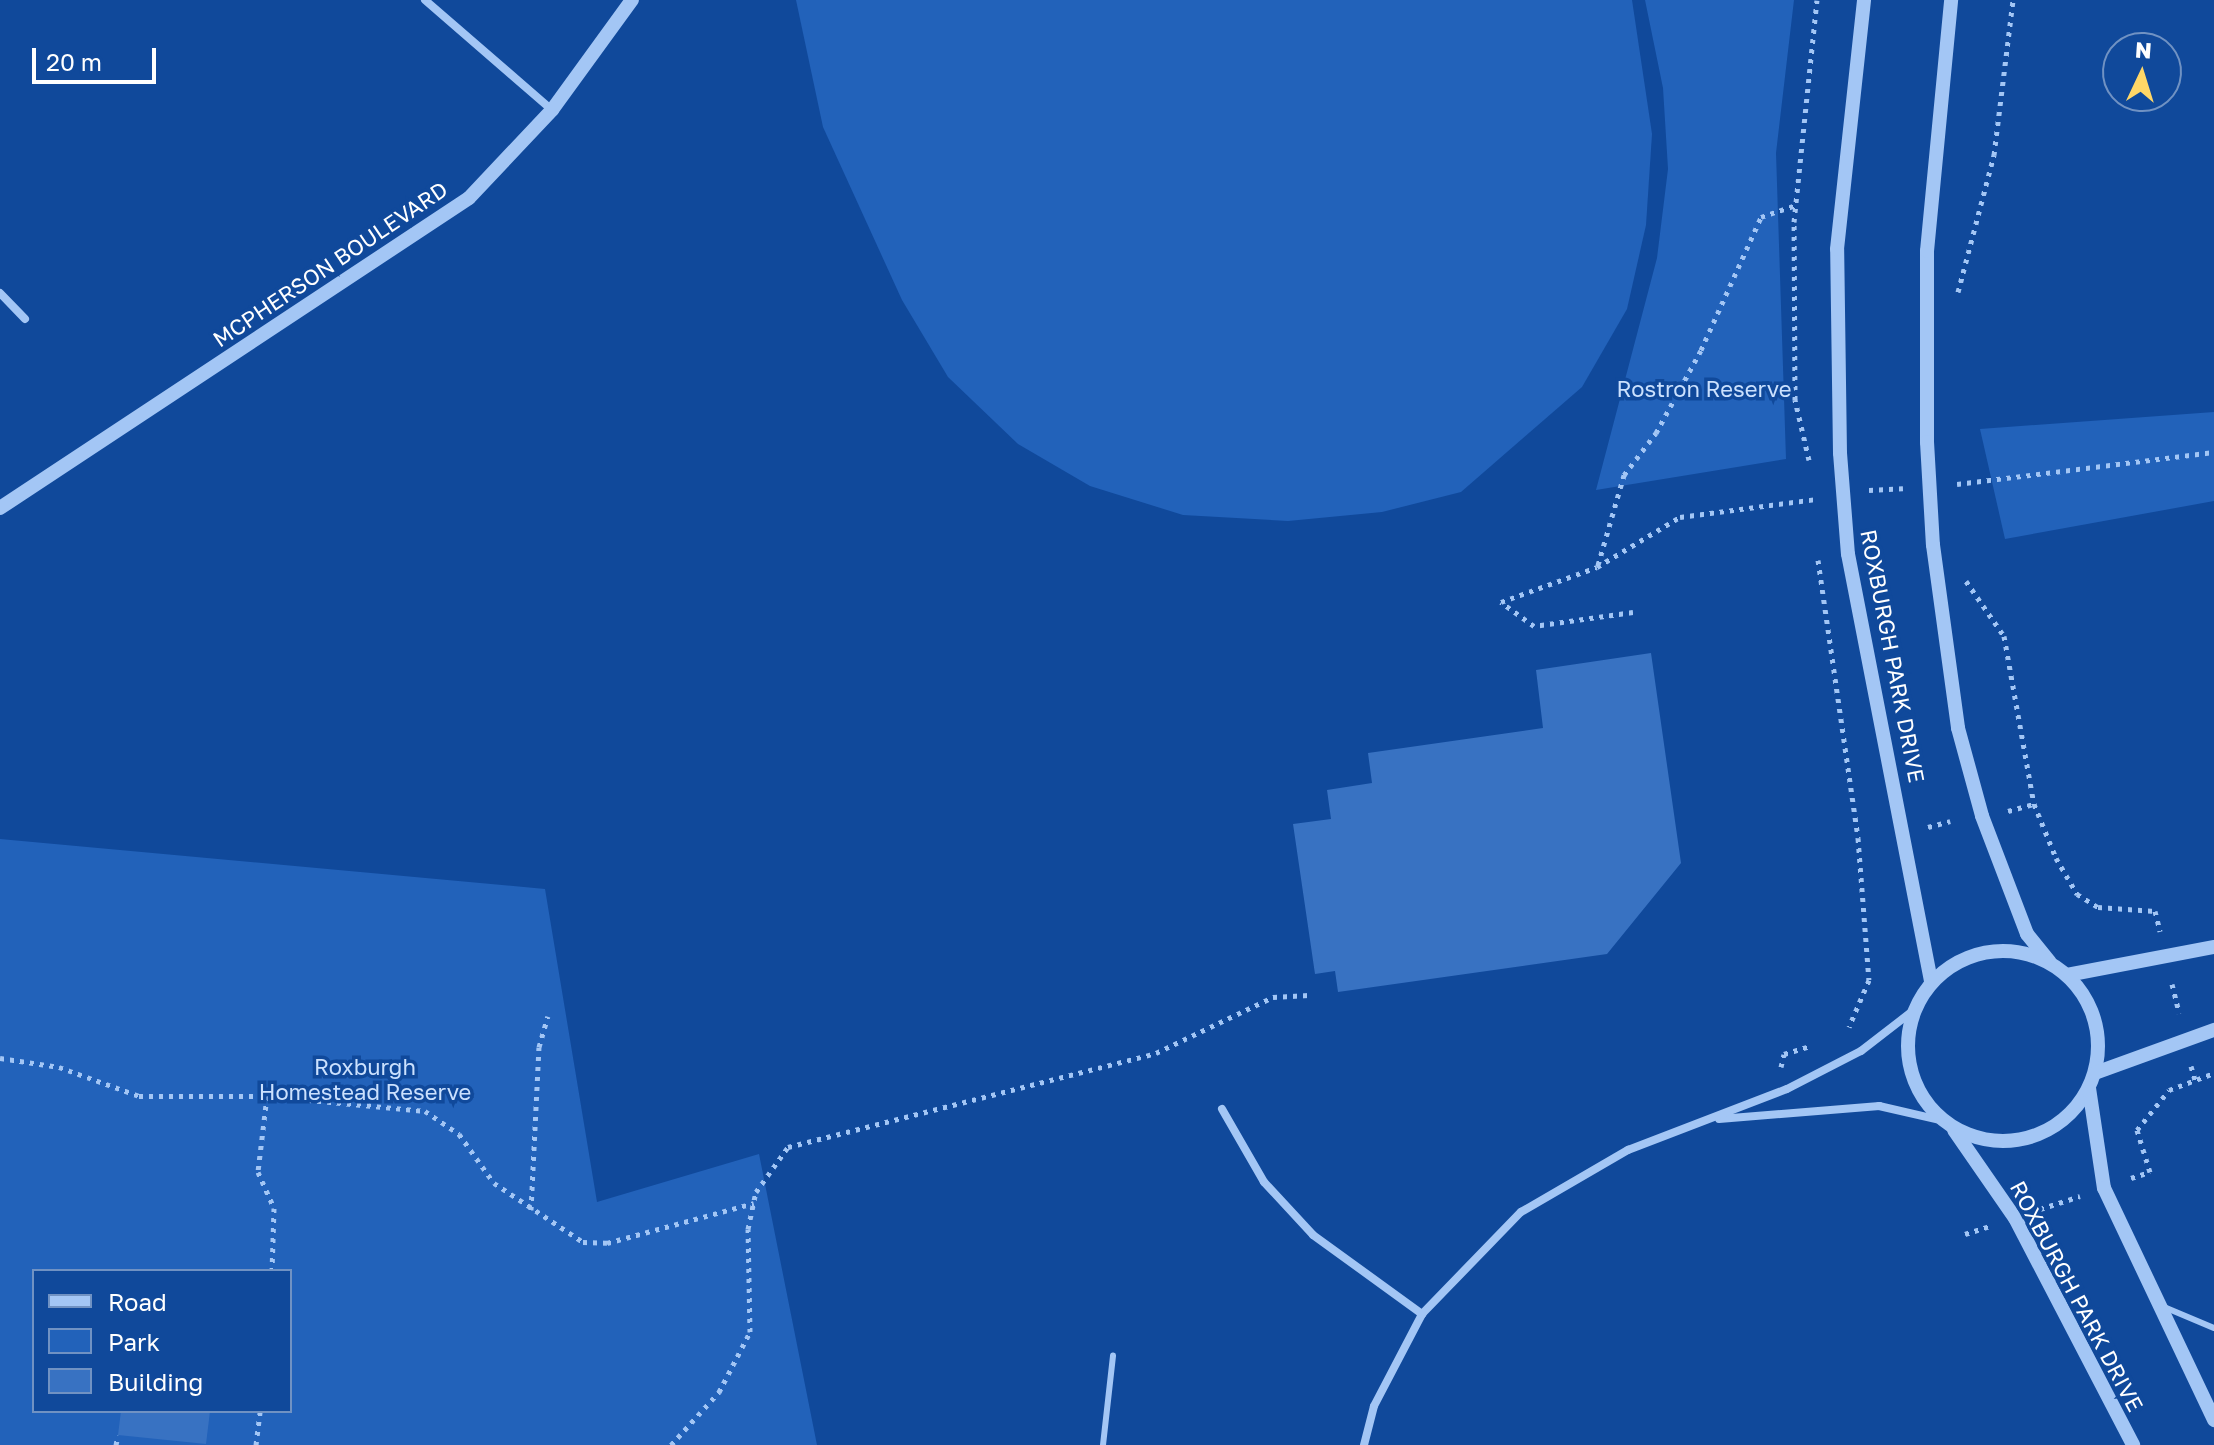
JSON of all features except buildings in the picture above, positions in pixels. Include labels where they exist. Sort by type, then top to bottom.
[{"type":"street","points":[[425,0],[552,110]]},
{"type":"street","name":"MCPHERSON BOULEVARD","points":[[0,508],[469,198],[552,110],[632,0]]},
{"type":"street","name":"ROXBURGH PARK DRIVE","points":[[1864,0],[1837,249],[1840,453],[1848,554],[1931,982]]},
{"type":"street","points":[[1951,0],[1930,179],[1927,442],[1933,545],[1958,728],[1982,816],[2027,934],[2053,965]]},
{"type":"street","points":[[0,293],[25,319]]},
{"type":"street","points":[[2067,975],[2214,947]]},
{"type":"street","points":[[1364,1445],[1374,1406],[1422,1314],[1521,1212],[1628,1150],[1706,1120],[1787,1089],[1861,1051],[1914,1010],[1931,982],[1989,952],[2022,953],[2053,965],[2067,975],[2095,1020],[2095,1073],[2089,1088],[2066,1120],[2031,1138],[1992,1142],[1954,1130],[1940,1120],[1879,1106],[1706,1120]]},
{"type":"street","points":[[1914,1010],[1909,1069],[1940,1120]]},
{"type":"street","points":[[2095,1073],[2214,1030]]},
{"type":"street","points":[[2089,1088],[2104,1188],[2153,1302],[2214,1420]]},
{"type":"street","points":[[1222,1109],[1264,1182],[1313,1235],[1422,1314]]},
{"type":"street","name":"ROXBURGH PARK DRIVE","points":[[1954,1130],[2015,1218],[2133,1445]]},
{"type":"lane","points":[[2153,1302],[2214,1328]]},
{"type":"lane","points":[[1103,1445],[1113,1356]]},
{"type":"path","points":[[1811,472],[1795,400],[1795,205],[1817,0]]},
{"type":"path","points":[[1955,306],[1994,155],[2013,0]]},
{"type":"path","points":[[1597,567],[1624,475],[1679,392],[1761,217],[1795,205]]},
{"type":"path","points":[[1940,485],[2214,452]]},
{"type":"path","points":[[1854,491],[1912,487]]},
{"type":"path","points":[[1633,612],[1534,626],[1501,602],[1597,567],[1680,517],[1827,497]]},
{"type":"path","points":[[1817,555],[1858,838],[1869,980],[1846,1035]]},
{"type":"path","points":[[1963,569],[2004,636],[2034,804],[2077,894],[2098,907],[2155,911],[2195,1080]]},
{"type":"path","points":[[1995,814],[2034,804]]},
{"type":"path","points":[[671,1445],[719,1392],[750,1332],[754,1203],[788,1147],[1156,1053],[1273,997],[1309,995]]},
{"type":"path","points":[[531,1211],[539,1047],[548,1016]]},
{"type":"path","points":[[1787,1089],[1784,1054],[1821,1042]]},
{"type":"path","points":[[0,1058],[59,1067],[139,1096],[267,1096],[425,1111],[459,1134],[494,1183],[531,1211],[583,1242],[607,1243],[754,1203]]},
{"type":"path","points":[[267,1096],[258,1172],[274,1208],[272,1269]]},
{"type":"path","points":[[256,1445],[260,1413]]},
{"type":"path","points":[[116,1445],[118,1435]]},
{"type":"green space","points":[[796,0],[1632,0],[1652,134],[1646,225],[1627,309],[1582,387],[1461,492],[1382,512],[1288,521],[1183,515],[1090,486],[1018,444],[948,377],[902,300],[823,127]]},
{"type":"green space","name":"Rostron Reserve","points":[[1645,0],[1794,0],[1776,153],[1786,459],[1596,490],[1657,258],[1668,169],[1663,88]]},
{"type":"green space","points":[[2214,412],[2214,501],[2005,539],[1980,429]]},
{"type":"green space","name":"Roxburgh Homestead Reserve","points":[[0,839],[545,889],[597,1202],[759,1154],[817,1445],[0,1445]]}]
